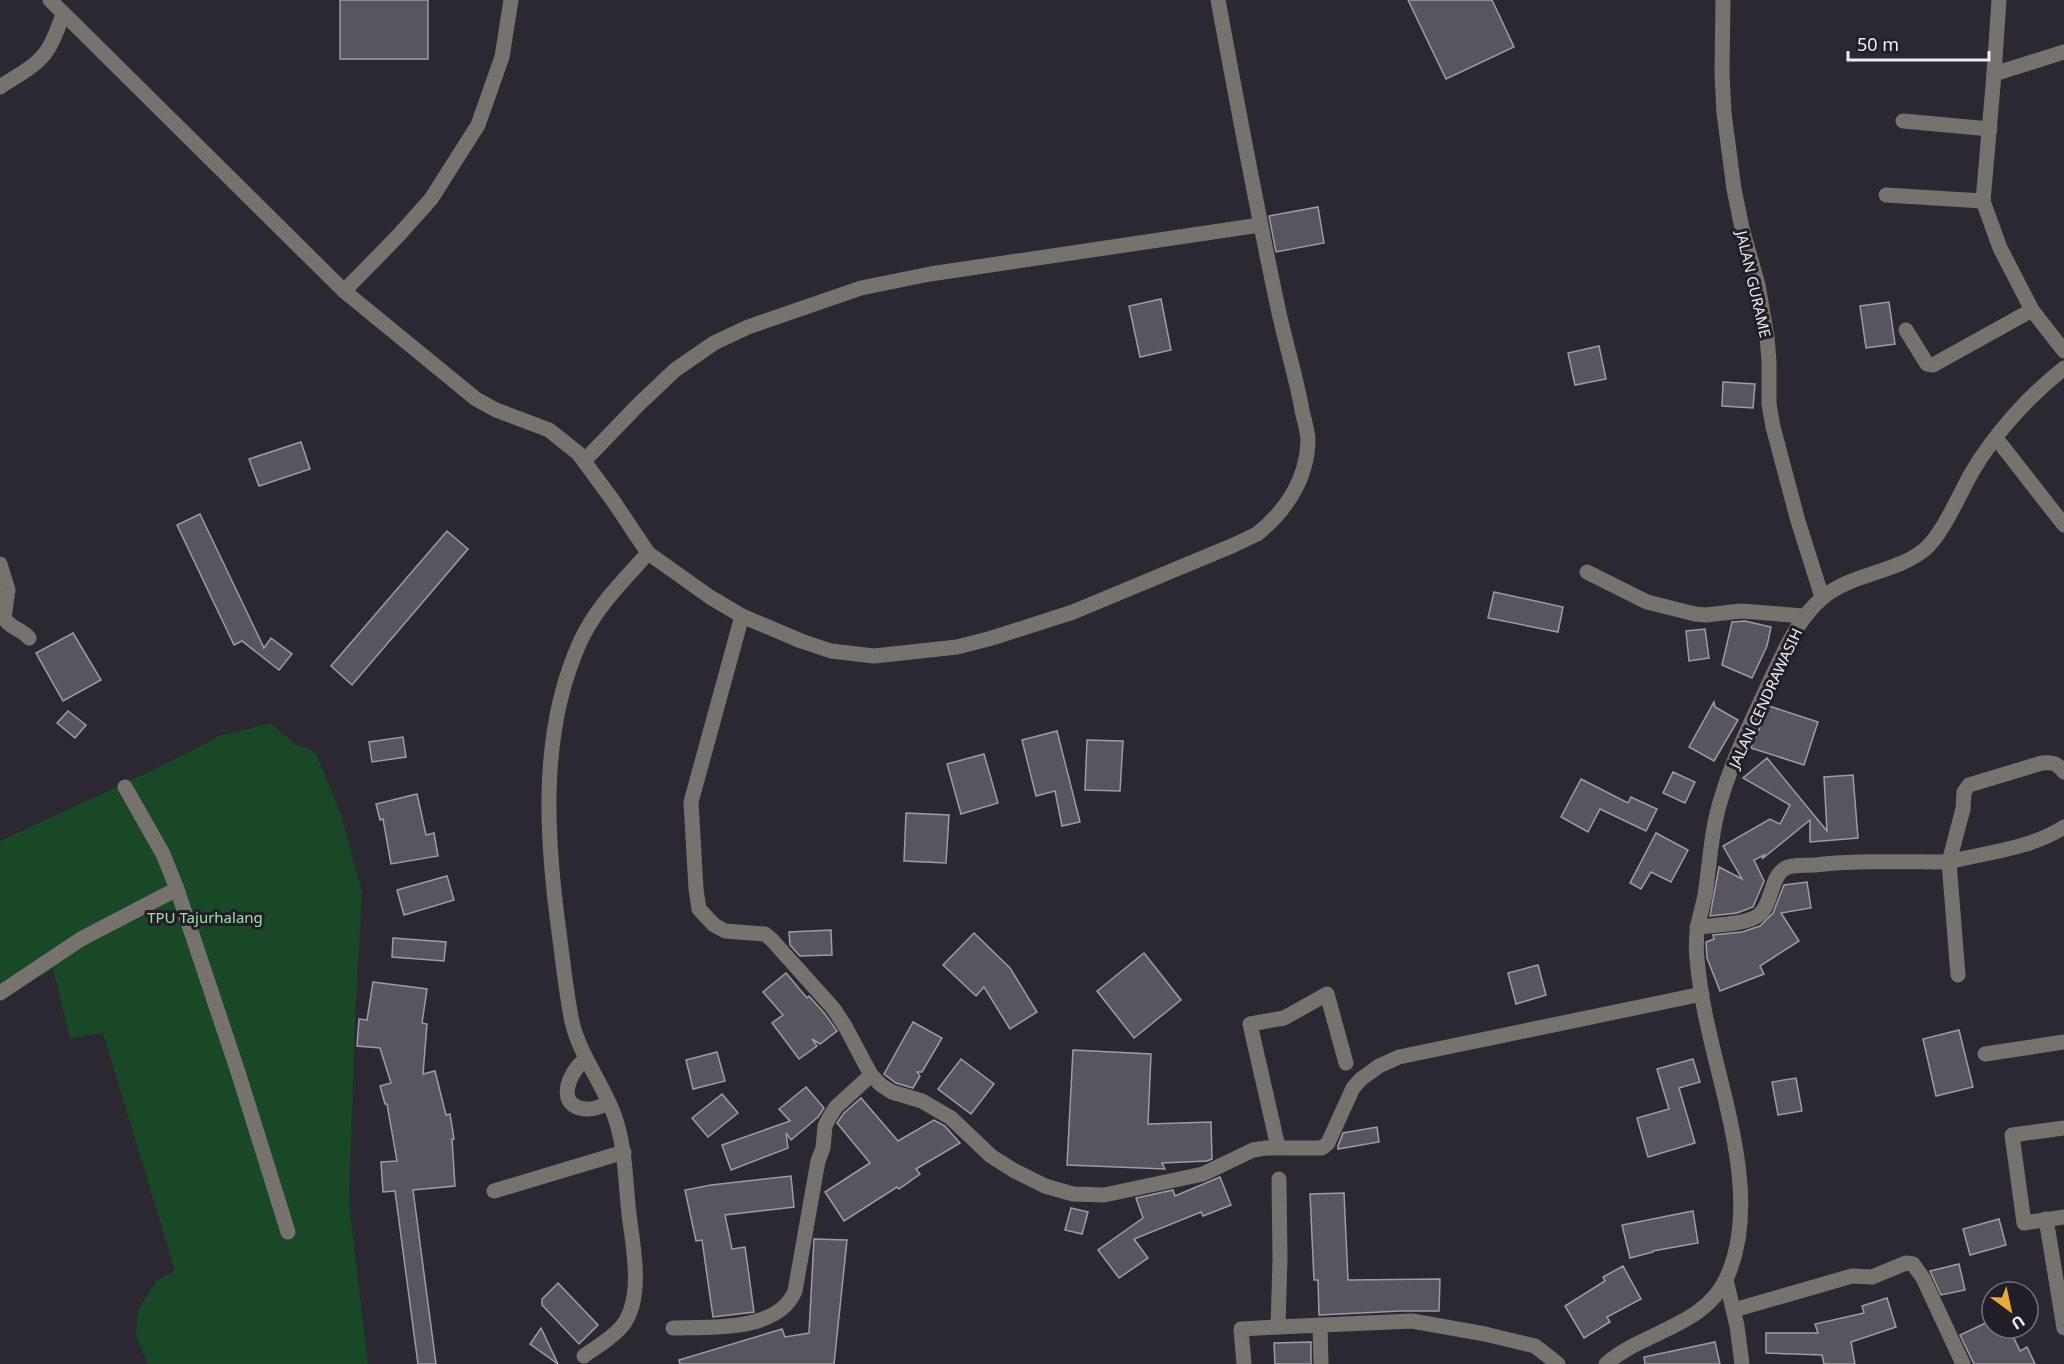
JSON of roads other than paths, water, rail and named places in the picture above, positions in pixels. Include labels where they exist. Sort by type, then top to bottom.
[{"type":"street","points":[[50,0],[344,291],[476,399],[496,410],[549,430],[578,453],[648,553],[710,597],[742,616],[831,651],[874,656],[957,647],[1001,636],[1073,612],[1257,534],[1274,521],[1289,501],[1301,478],[1308,440],[1260,225],[1218,0]]},
{"type":"street","points":[[344,291],[431,199],[478,125],[502,57],[511,0]]},
{"type":"street","name":"JALAN GURAME","points":[[1723,0],[1724,113],[1736,199],[1758,285],[1767,337],[1769,404],[1798,521],[1822,597]]},
{"type":"street","points":[[1999,0],[1983,201],[2000,248],[2032,310],[2064,351]]},
{"type":"street","points":[[0,87],[44,55],[63,14]]},
{"type":"street","points":[[1994,74],[2064,52]]},
{"type":"street","points":[[1902,121],[1990,129]]},
{"type":"street","points":[[1886,195],[1983,201]]},
{"type":"street","points":[[584,461],[675,369],[714,343],[748,327],[861,288],[930,274],[1260,225]]},
{"type":"street","points":[[1906,330],[1926,364],[1933,365],[2032,310]]},
{"type":"street","name":"JALAN CENDRAWASIH","points":[[1606,1364],[1625,1350],[1687,1320],[1710,1302],[1726,1280],[1737,1248],[1741,1179],[1702,994],[1696,951],[1697,927],[1705,895],[1710,847],[1720,800],[1740,746],[1785,650],[1804,616],[1822,597],[1846,582],[1898,564],[1925,549],[1945,523],[1974,469],[1996,438],[2028,400],[2064,368]]},
{"type":"street","points":[[1996,438],[2064,525]]},
{"type":"street","points":[[584,1356],[623,1325],[633,1294],[636,1271],[635,1247],[629,1215],[624,1152],[609,1103],[598,1079],[585,1060],[573,1023],[550,860],[548,822],[552,745],[560,708],[580,643],[609,596],[648,553]]},
{"type":"street","points":[[0,564],[8,590],[4,618],[10,626],[24,632],[29,638]]},
{"type":"street","points":[[1587,572],[1647,602],[1695,614],[1741,611],[1804,616]]},
{"type":"street","points":[[742,616],[691,802],[699,909],[714,925],[725,930],[765,934],[772,940],[833,1008],[871,1075],[881,1085],[892,1092],[922,1101],[951,1118],[991,1156],[1045,1186],[1073,1194],[1104,1195],[1203,1174],[1253,1150],[1278,1147],[1322,1148],[1328,1143],[1353,1088],[1379,1066],[1399,1057],[1702,994]]},
{"type":"street","points":[[1958,975],[1949,862],[1964,809],[1964,792],[1969,785],[2042,763],[2059,764],[2064,772]]},
{"type":"street","points":[[124,787],[163,854],[177,889],[288,1232]]},
{"type":"street","points":[[1697,927],[1736,922],[1760,914],[1766,906],[1780,872],[1788,867],[1844,862],[1949,862],[2029,843],[2054,834],[2064,827]]},
{"type":"street","points":[[0,993],[81,939],[177,889]]},
{"type":"street","points":[[1278,1147],[1250,1024],[1284,1018],[1327,994],[1346,1063]]},
{"type":"street","points":[[1984,1054],[2064,1042]]},
{"type":"street","points":[[585,1060],[577,1065],[570,1076],[567,1095],[576,1106],[586,1110],[609,1103]]},
{"type":"street","points":[[673,1328],[752,1323],[776,1313],[789,1303],[795,1291],[818,1161],[823,1148],[825,1126],[836,1107],[871,1075]]},
{"type":"street","points":[[2064,1128],[2012,1135],[2024,1222],[2064,1217]]},
{"type":"street","points":[[494,1191],[624,1152]]},
{"type":"street","points":[[1278,1327],[1279,1179]]},
{"type":"street","points":[[2046,1219],[2064,1328]]},
{"type":"street","points":[[1734,1310],[1852,1276],[1872,1277],[1906,1263],[1913,1264],[1918,1268],[1963,1364]]},
{"type":"street","points":[[1726,1280],[1734,1310],[1742,1364]]},
{"type":"street","points":[[1244,1364],[1241,1329],[1412,1321],[1485,1334],[1535,1346],[1558,1364]]},
{"type":"street","points":[[1320,1325],[1321,1364]]},
{"type":"park label","name":"TPU Tajurhalang","points":[[205,917]]}]
